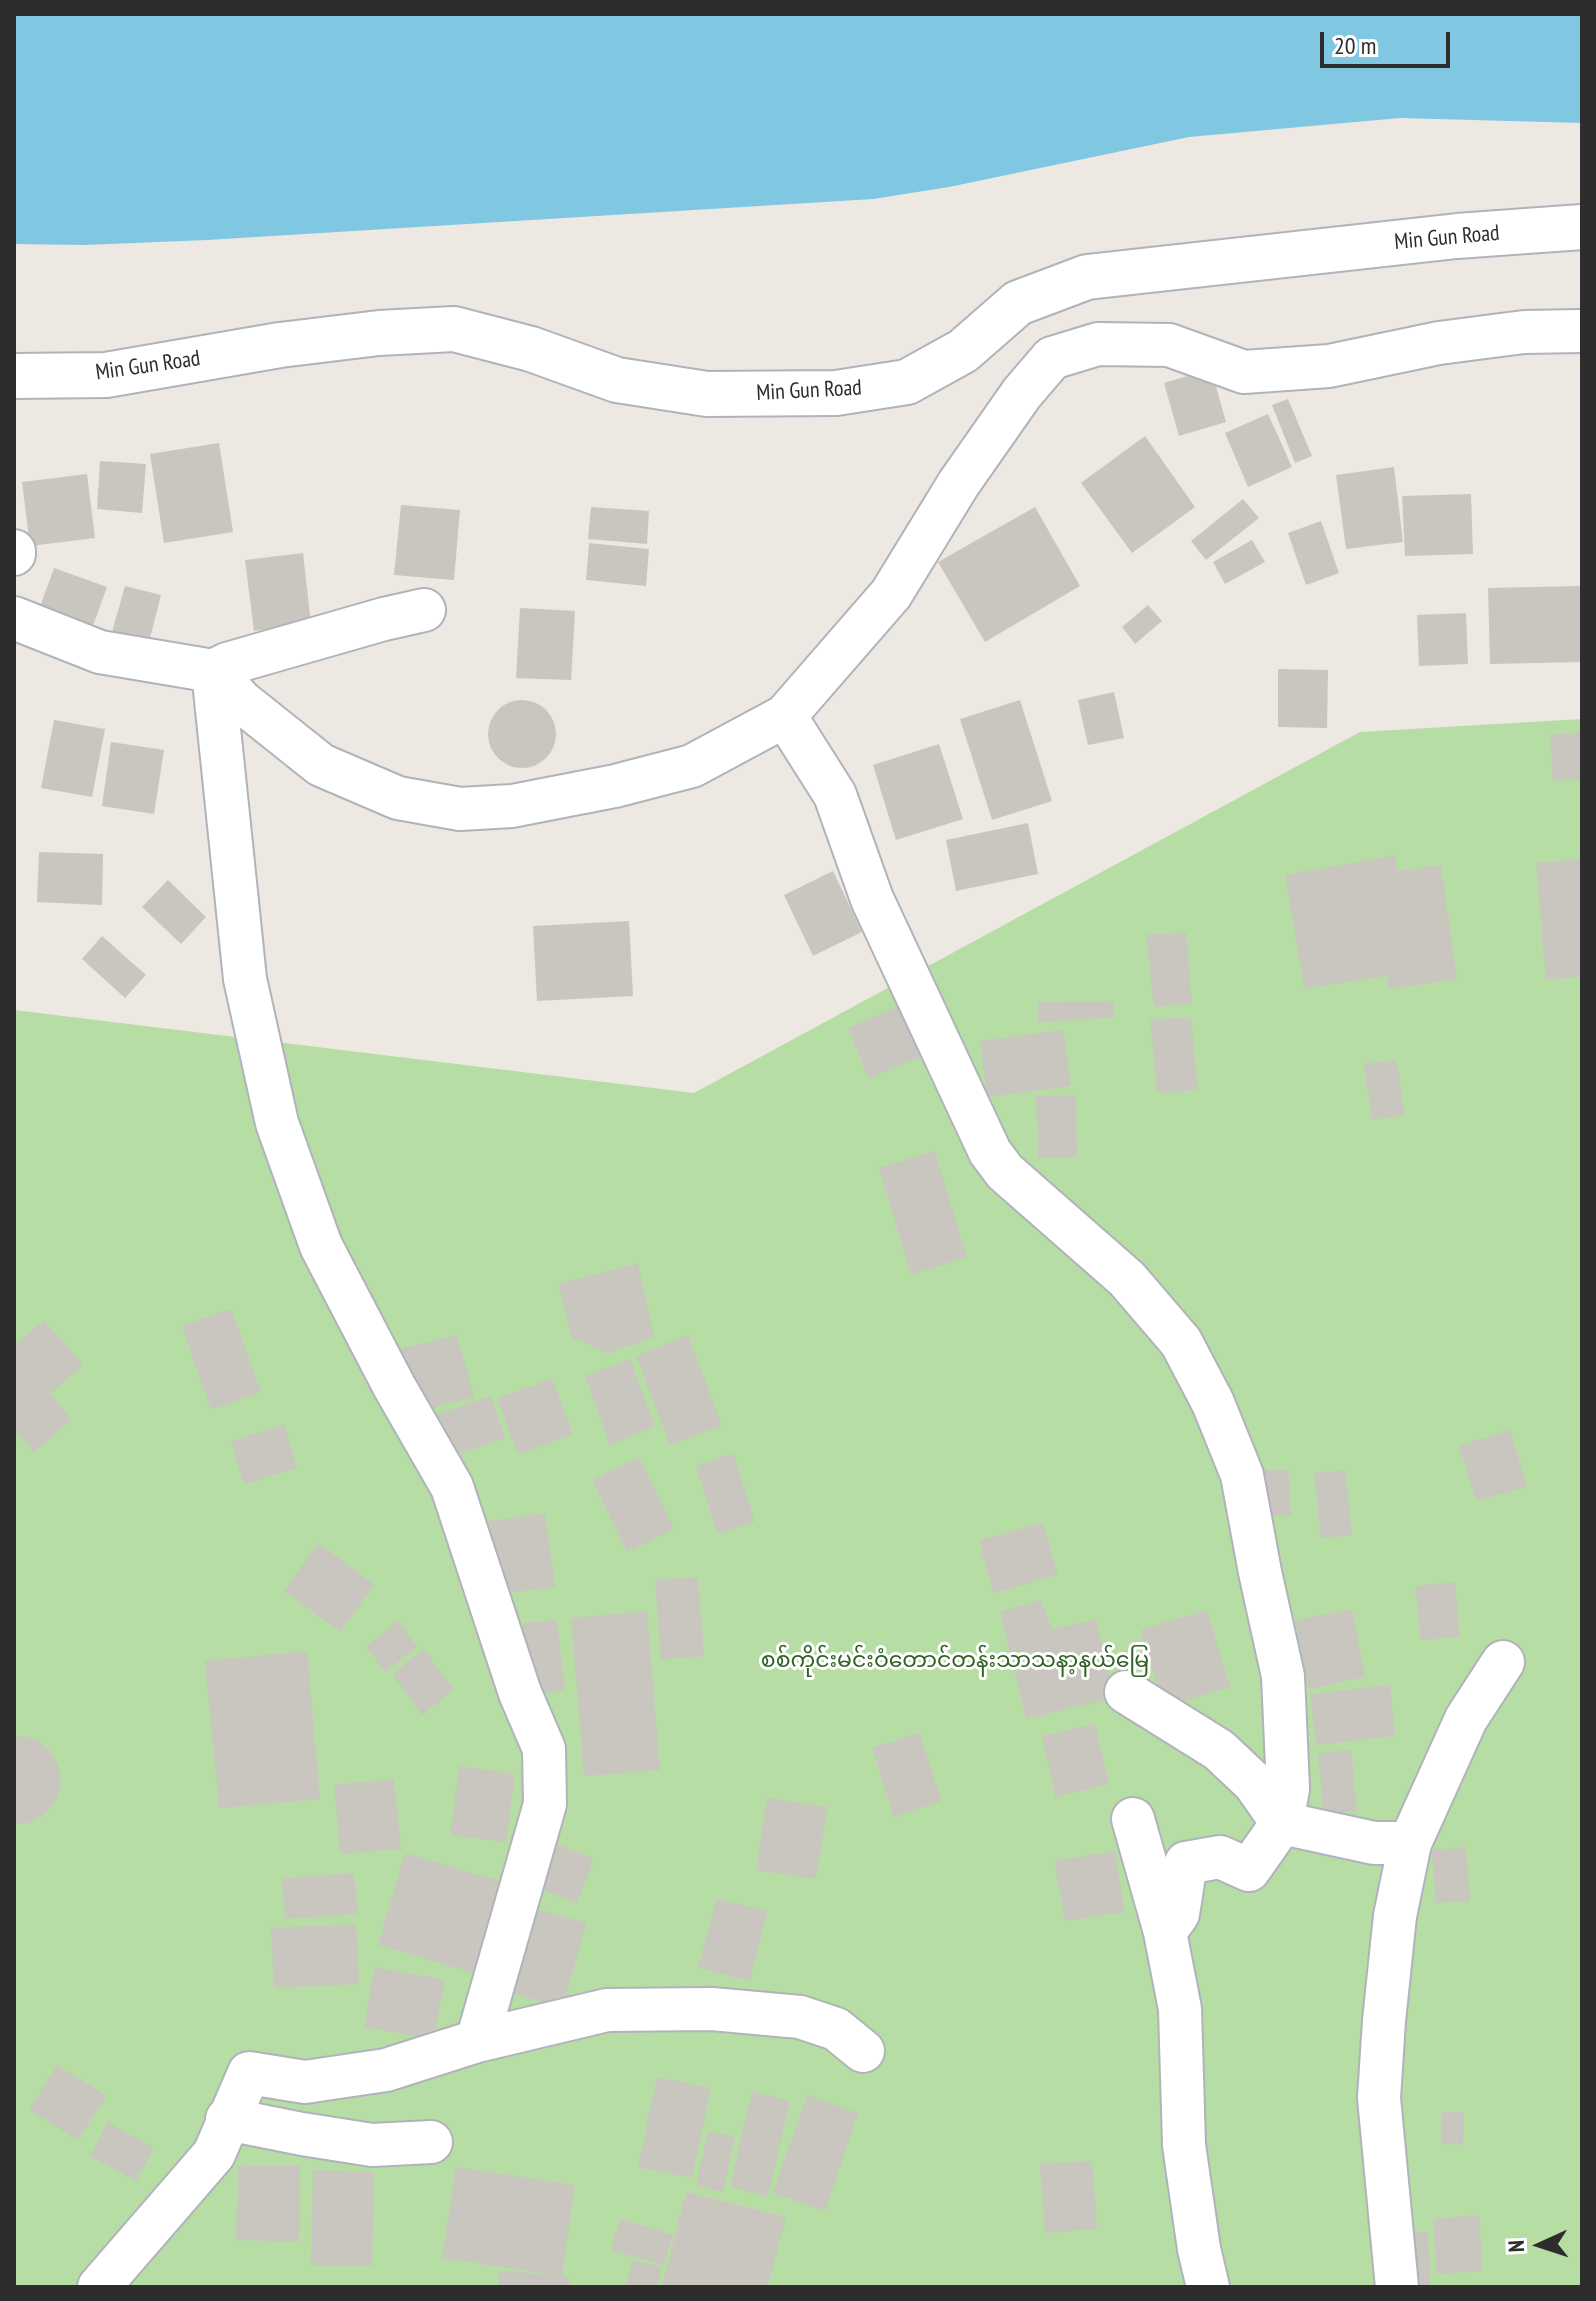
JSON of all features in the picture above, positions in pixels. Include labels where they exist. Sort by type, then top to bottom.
[{"type":"street","name":"Min Gun Road","points":[[14,376],[106,375],[280,345],[379,333],[454,329],[531,349],[617,380],[707,394],[836,393],[907,382],[963,351],[1018,303],[1087,277],[1457,236],[1582,227]]},
{"type":"street","points":[[213,671],[242,702],[321,765],[398,798],[460,809],[512,806],[615,786],[692,766],[785,716],[891,594],[959,483],[1022,393],[1052,358],[1098,344],[1169,345],[1244,372],[1329,366],[1439,343],[1524,332],[1582,331]]},
{"type":"street","points":[[15,618],[100,652],[213,671],[227,664],[424,610]]},
{"type":"street","points":[[213,671],[245,979],[277,1123],[321,1246],[394,1386],[452,1487],[520,1693],[544,1749],[545,1804],[477,2041]]},
{"type":"street","points":[[785,716],[835,795],[872,899],[990,1152],[1005,1172],[1136,1290],[1181,1342],[1213,1403],[1242,1475],[1283,1676],[1288,1789],[1282,1823],[1249,1870],[1220,1857],[1186,1863],[1178,1914],[1165,1932]]},
{"type":"street","points":[[1397,2287],[1379,2098],[1395,1916],[1410,1843],[1466,1719],[1503,1662]]},
{"type":"street","points":[[1126,1692],[1219,1750],[1254,1783],[1282,1823],[1374,1843],[1410,1843]]},
{"type":"street","points":[[1133,1819],[1165,1932],[1180,2009],[1184,2145],[1199,2249],[1208,2287]]},
{"type":"street","points":[[99,2287],[214,2154],[249,2073],[305,2082],[386,2070],[477,2041],[607,2010],[712,2009],[800,2017],[836,2029],[863,2051]]},
{"type":"street","points":[[227,2119],[372,2145],[431,2142]]},
{"type":"green space","name":"စစ်ကိုင်းမင်းဝံတောင်တန်းသာသနာ့နယ်မြေ","points":[[1582,719],[1582,2287],[14,2287],[14,1010],[694,1093],[1360,732]]},
{"type":"water","points":[[14,14],[1582,14],[1582,123],[1400,118],[1189,137],[949,187],[873,199],[207,240],[85,245],[14,244]]},
{"type":"building","points":[[1211,369],[1226,422],[1179,436],[1164,383]]},
{"type":"building","points":[[1288,399],[1312,456],[1295,463],[1272,405]]},
{"type":"building","points":[[1268,414],[1292,467],[1248,487],[1225,433]]},
{"type":"building","points":[[1145,436],[1195,507],[1132,553],[1081,483]]},
{"type":"building","points":[[219,443],[233,532],[164,543],[150,454]]},
{"type":"building","points":[[100,461],[146,464],[142,513],[97,509]]},
{"type":"building","points":[[1394,467],[1403,542],[1346,549],[1336,475]]},
{"type":"building","points":[[87,474],[95,538],[30,546],[22,482]]},
{"type":"building","points":[[1471,494],[1473,554],[1405,556],[1402,496]]},
{"type":"building","points":[[1243,499],[1259,518],[1206,560],[1191,541]]},
{"type":"building","points":[[401,505],[460,510],[454,580],[394,575]]},
{"type":"building","points":[[591,507],[649,511],[647,544],[588,539]]},
{"type":"building","points":[[1035,507],[1080,586],[985,642],[938,562]]},
{"type":"building","points":[[1321,521],[1339,573],[1306,585],[1288,533]]},
{"type":"building","points":[[1252,540],[1265,562],[1225,584],[1213,562]]},
{"type":"building","points":[[589,543],[649,549],[646,586],[586,580]]},
{"type":"building","points":[[303,553],[311,624],[254,631],[245,560]]},
{"type":"building","points":[[54,568],[107,587],[90,634],[37,615]]},
{"type":"building","points":[[125,586],[161,595],[149,642],[112,632]]},
{"type":"building","points":[[1582,586],[1582,662],[1490,664],[1488,588]]},
{"type":"building","points":[[1148,605],[1162,621],[1135,644],[1122,627]]},
{"type":"building","points":[[520,608],[575,611],[571,680],[516,678]]},
{"type":"building","points":[[1466,613],[1468,664],[1419,666],[1417,615]]},
{"type":"building","points":[[1278,669],[1328,670],[1327,728],[1278,727]]},
{"type":"building","points":[[1114,692],[1124,738],[1088,745],[1078,700]]},
{"type":"building","points":[[529,700],[550,715],[556,734],[554,747],[546,758],[529,768],[515,768],[498,758],[490,747],[488,727],[498,710],[509,702]]},
{"type":"building","points":[[1020,700],[1052,801],[992,820],[960,719]]},
{"type":"building","points":[[54,720],[105,729],[92,797],[41,788]]},
{"type":"building","points":[[1582,732],[1582,779],[1553,781],[1550,735]]},
{"type":"building","points":[[111,742],[164,750],[154,814],[102,806]]},
{"type":"building","points":[[939,744],[963,819],[896,840],[873,765]]},
{"type":"building","points":[[1028,823],[1038,874],[956,891],[946,840]]},
{"type":"building","points":[[39,852],[103,854],[102,905],[37,902]]},
{"type":"building","points":[[1395,855],[1397,871],[1441,865],[1457,979],[1389,989],[1387,976],[1304,989],[1285,875]]},
{"type":"building","points":[[1582,859],[1582,977],[1546,980],[1536,863]]},
{"type":"building","points":[[833,871],[862,932],[813,956],[784,895]]},
{"type":"building","points":[[168,880],[206,917],[181,944],[142,907]]},
{"type":"building","points":[[629,921],[633,996],[537,1001],[533,926]]},
{"type":"building","points":[[1186,932],[1192,1003],[1154,1007],[1146,935]]},
{"type":"building","points":[[102,936],[146,975],[125,998],[82,959]]},
{"type":"building","points":[[1113,1001],[1114,1018],[1038,1022],[1037,1002]]},
{"type":"building","points":[[901,1005],[923,1056],[869,1079],[848,1028]]},
{"type":"building","points":[[1191,1017],[1198,1090],[1157,1093],[1150,1020]]},
{"type":"building","points":[[1063,1030],[1071,1086],[987,1097],[980,1041]]},
{"type":"building","points":[[1397,1060],[1405,1115],[1372,1120],[1364,1064]]},
{"type":"building","points":[[1076,1095],[1077,1157],[1038,1158],[1036,1096]]},
{"type":"building","points":[[935,1151],[967,1257],[911,1275],[879,1168]]},
{"type":"building","points":[[638,1263],[654,1337],[608,1353],[571,1337],[559,1284]]},
{"type":"building","points":[[231,1309],[261,1392],[211,1410],[182,1326]]},
{"type":"building","points":[[44,1320],[83,1365],[50,1394],[72,1419],[34,1452],[14,1430],[14,1346]]},
{"type":"building","points":[[457,1335],[474,1397],[417,1412],[400,1349]]},
{"type":"building","points":[[688,1335],[722,1425],[670,1445],[636,1356]]},
{"type":"building","points":[[630,1359],[655,1426],[610,1445],[585,1376]]},
{"type":"building","points":[[552,1379],[573,1434],[518,1455],[497,1398]]},
{"type":"building","points":[[491,1396],[505,1438],[444,1459],[429,1417]]},
{"type":"building","points":[[284,1424],[297,1468],[244,1484],[231,1441]]},
{"type":"building","points":[[1510,1430],[1527,1487],[1476,1501],[1459,1446]]},
{"type":"building","points":[[733,1453],[755,1522],[717,1534],[696,1466]]},
{"type":"building","points":[[639,1457],[674,1529],[627,1552],[592,1480]]},
{"type":"building","points":[[1288,1469],[1291,1515],[1266,1516],[1264,1470]]},
{"type":"building","points":[[1345,1470],[1352,1535],[1321,1538],[1314,1473]]},
{"type":"building","points":[[545,1513],[555,1587],[499,1594],[489,1521]]},
{"type":"building","points":[[1043,1523],[1058,1575],[993,1593],[979,1540]]},
{"type":"building","points":[[318,1543],[374,1584],[341,1632],[284,1591]]},
{"type":"building","points":[[698,1577],[704,1656],[661,1660],[655,1580]]},
{"type":"building","points":[[1455,1582],[1460,1637],[1421,1640],[1415,1586]]},
{"type":"building","points":[[1041,1600],[1052,1629],[1096,1619],[1114,1698],[1026,1719],[1000,1611]]},
{"type":"building","points":[[1352,1609],[1365,1677],[1309,1689],[1295,1620]]},
{"type":"building","points":[[1207,1610],[1230,1687],[1164,1707],[1141,1630]]},
{"type":"building","points":[[647,1611],[660,1770],[584,1776],[571,1618]]},
{"type":"building","points":[[557,1620],[565,1690],[530,1695],[523,1623]]},
{"type":"building","points":[[398,1621],[417,1647],[385,1672],[366,1646]]},
{"type":"building","points":[[424,1649],[454,1690],[422,1715],[392,1674]]},
{"type":"building","points":[[307,1651],[320,1799],[219,1808],[205,1661]]},
{"type":"building","points":[[1390,1685],[1395,1736],[1316,1745],[1310,1694]]},
{"type":"building","points":[[1095,1724],[1109,1784],[1055,1797],[1042,1736]]},
{"type":"building","points":[[920,1733],[941,1801],[894,1817],[872,1748]]},
{"type":"building","points":[[14,1736],[39,1741],[52,1753],[60,1769],[61,1786],[55,1802],[44,1815],[28,1823],[14,1824]]},
{"type":"building","points":[[1351,1750],[1357,1811],[1324,1814],[1318,1753]]},
{"type":"building","points":[[459,1766],[515,1774],[506,1842],[450,1835]]},
{"type":"building","points":[[394,1779],[401,1849],[340,1854],[334,1785]]},
{"type":"building","points":[[767,1798],[828,1807],[816,1879],[756,1870]]},
{"type":"building","points":[[557,1844],[594,1859],[577,1903],[539,1888]]},
{"type":"building","points":[[1466,1847],[1470,1901],[1436,1903],[1432,1850]]},
{"type":"building","points":[[1115,1851],[1125,1912],[1065,1921],[1054,1861]]},
{"type":"building","points":[[405,1853],[500,1881],[474,1973],[378,1945]]},
{"type":"building","points":[[354,1873],[358,1914],[285,1919],[282,1878]]},
{"type":"building","points":[[716,1899],[767,1911],[750,1981],[698,1968]]},
{"type":"building","points":[[528,1907],[586,1923],[563,2008],[505,1991]]},
{"type":"building","points":[[356,1924],[359,1984],[274,1988],[271,1928]]},
{"type":"building","points":[[374,1967],[445,1980],[434,2039],[364,2027]]},
{"type":"building","points":[[57,2065],[106,2096],[78,2140],[29,2110]]},
{"type":"building","points":[[657,2077],[711,2088],[692,2178],[638,2167]]},
{"type":"building","points":[[752,2092],[790,2101],[768,2196],[730,2187]]},
{"type":"building","points":[[807,2095],[858,2113],[825,2211],[773,2193]]},
{"type":"building","points":[[1442,2112],[1464,2112],[1463,2145],[1441,2144]]},
{"type":"building","points":[[108,2122],[154,2148],[136,2181],[90,2156]]},
{"type":"building","points":[[708,2131],[735,2137],[723,2192],[696,2186]]},
{"type":"building","points":[[1092,2161],[1097,2229],[1045,2233],[1040,2164]]},
{"type":"building","points":[[238,2165],[300,2166],[299,2242],[236,2240]]},
{"type":"building","points":[[456,2167],[575,2185],[562,2276],[570,2277],[569,2287],[498,2287],[499,2271],[557,2275],[442,2258]]},
{"type":"building","points":[[313,2170],[374,2172],[372,2266],[311,2265]]},
{"type":"building","points":[[686,2192],[786,2217],[768,2287],[662,2287]]},
{"type":"building","points":[[1479,2215],[1483,2271],[1437,2274],[1433,2219]]},
{"type":"building","points":[[620,2219],[673,2235],[664,2265],[611,2250]]},
{"type":"building","points":[[1428,2232],[1430,2287],[1413,2287],[1411,2233]]},
{"type":"building","points":[[632,2260],[662,2267],[657,2287],[626,2287]]}]
